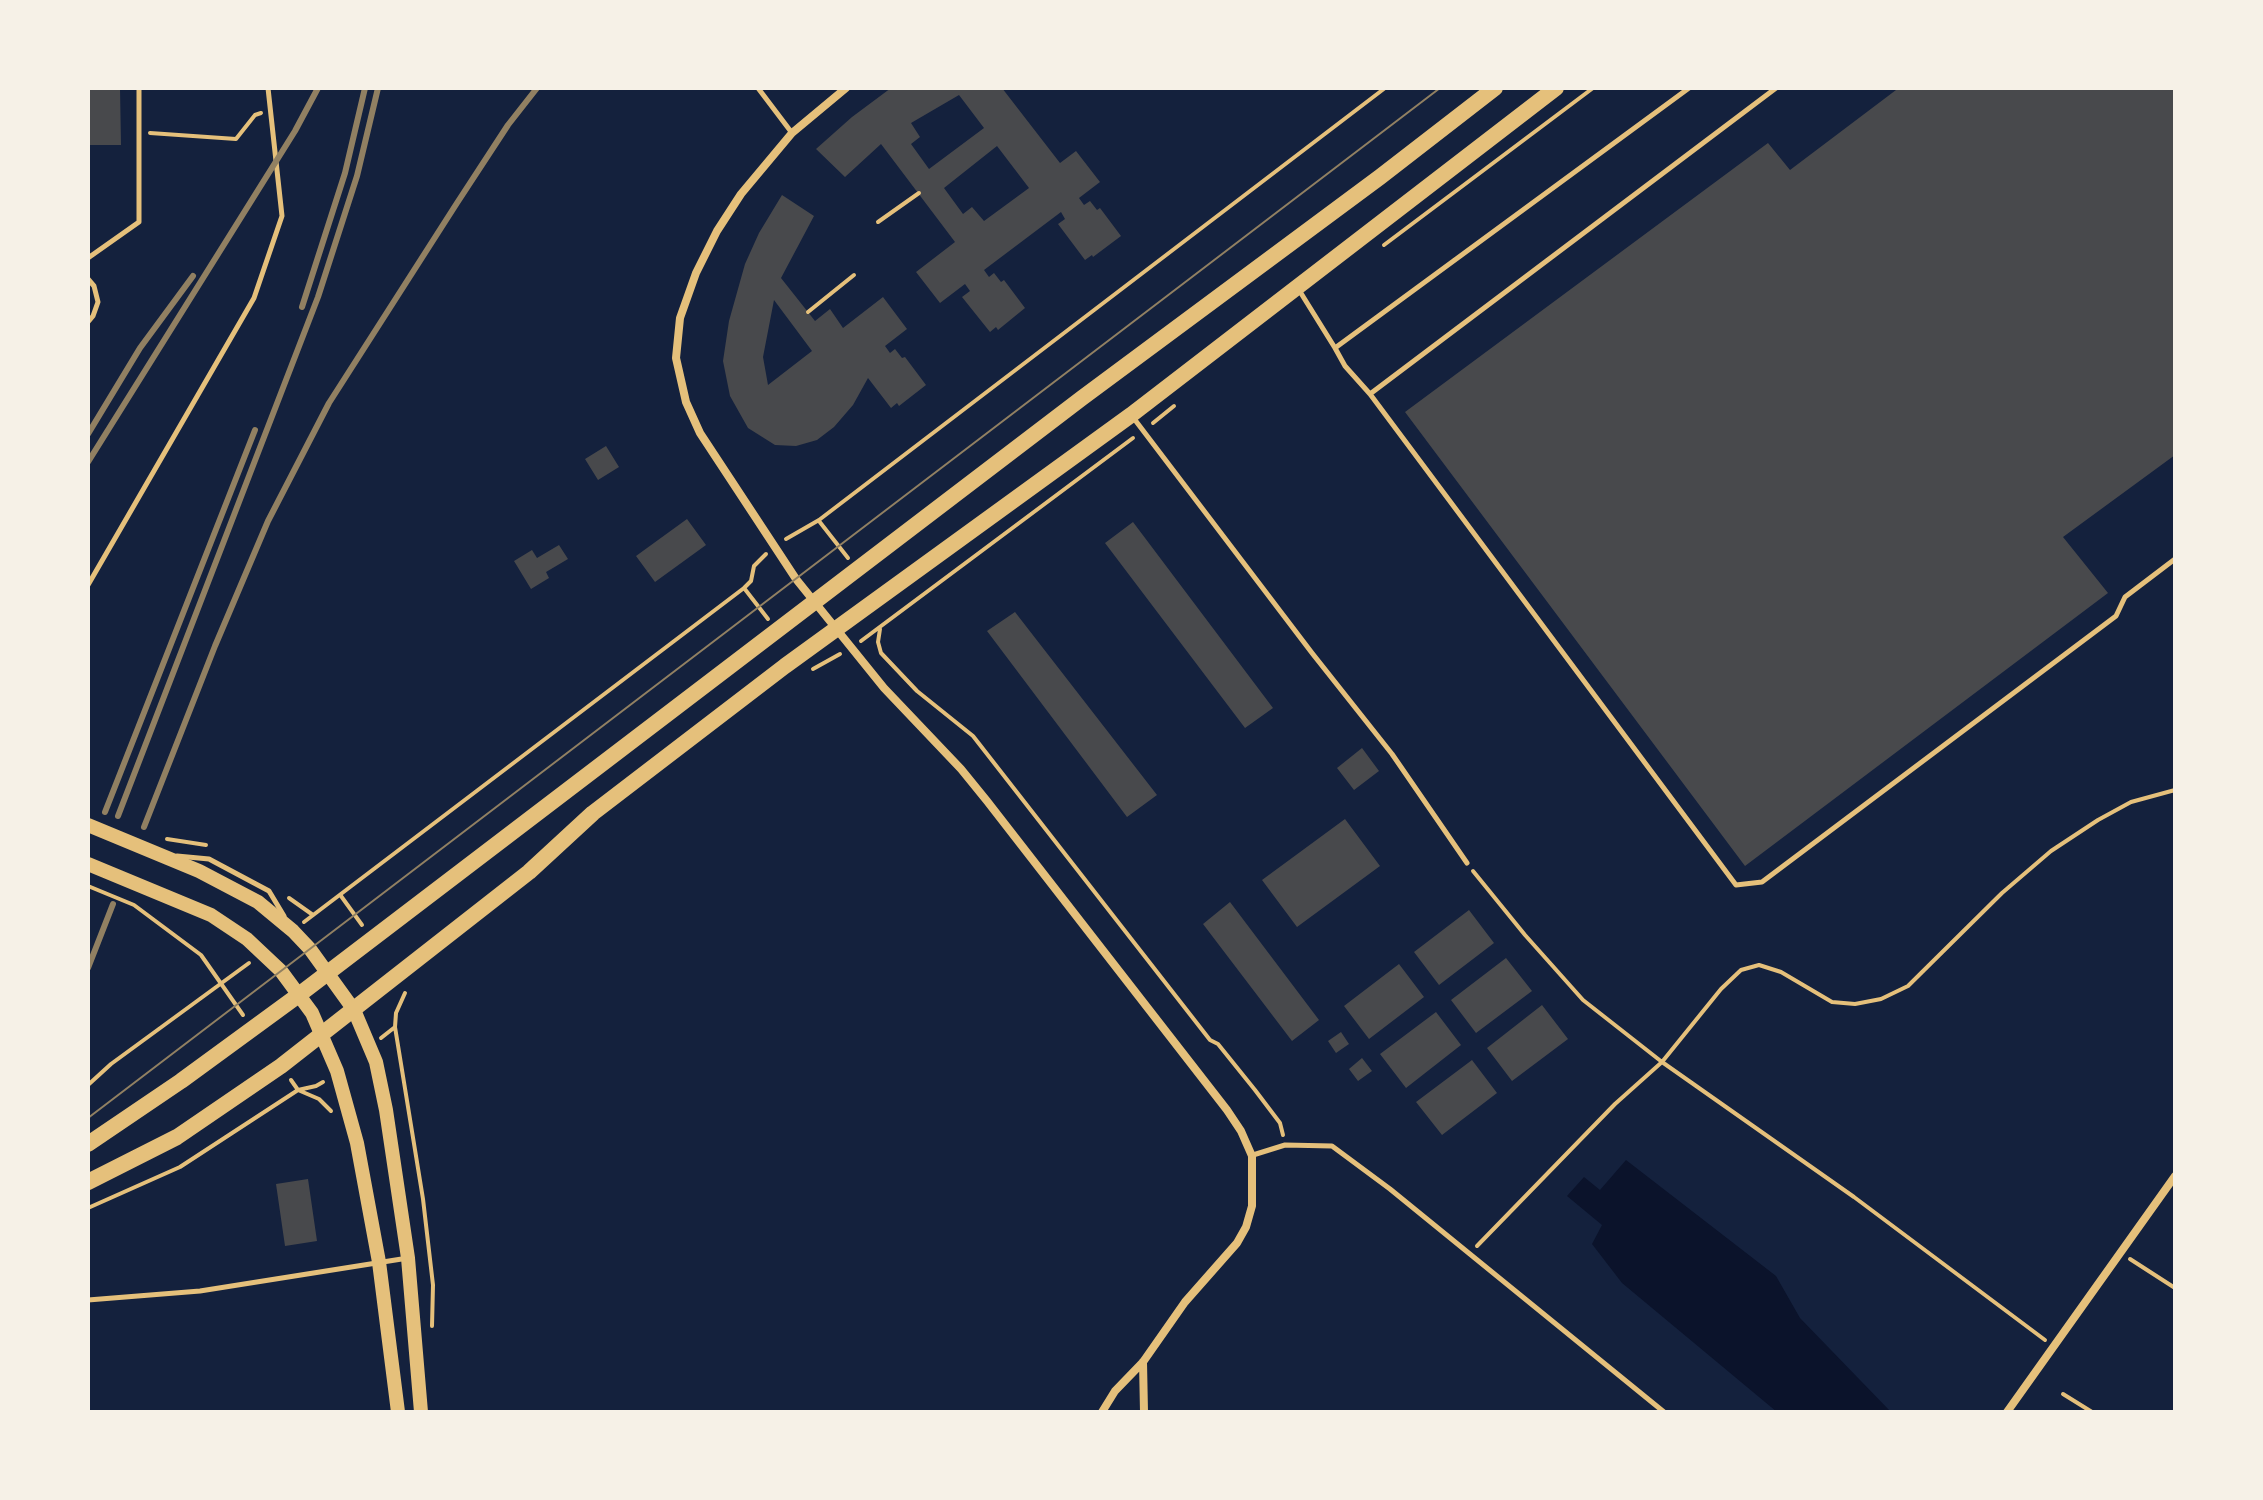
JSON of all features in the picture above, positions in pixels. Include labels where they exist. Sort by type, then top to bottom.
[{"type":"main road","points":[[88,1144],[181,1081],[329,973],[1495,88]]},
{"type":"main road","points":[[88,1182],[177,1137],[354,1010],[404,981],[593,813],[835,630],[1131,415],[1556,88]]},
{"type":"main road","points":[[88,825],[233,887],[258,902],[293,931],[329,973],[354,1010],[378,1071],[391,1144],[408,1258],[421,1412]]},
{"type":"main road","points":[[88,864],[211,915],[247,939],[275,964],[300,994],[323,1033],[346,1100],[379,1262],[398,1412]]},
{"type":"street","points":[[846,88],[792,133],[749,184],[717,231],[696,273],[680,318],[676,358],[686,402],[700,433],[814,604],[987,801],[1227,1110],[1252,1156],[1254,1185],[1246,1227],[1237,1243],[1185,1302],[1143,1362],[1115,1391],[1102,1412]]},
{"type":"street","points":[[2007,1412],[2175,1176]]},
{"type":"street","points":[[1143,1362],[1144,1412]]},
{"type":"lane","points":[[88,258],[139,222],[139,88]]},
{"type":"lane","points":[[88,585],[254,298],[282,216],[268,88]]},
{"type":"lane","points":[[758,88],[792,133]]},
{"type":"lane","points":[[1335,348],[1689,88]]},
{"type":"lane","points":[[1370,394],[1776,88]]},
{"type":"lane","points":[[88,279],[94,286],[98,302],[88,322]]},
{"type":"lane","points":[[1298,288],[1345,366],[1370,394],[1736,885],[1762,882],[1775,873],[2116,616],[2125,597],[2175,559]]},
{"type":"lane","points":[[1131,415],[1392,754],[1467,863]]},
{"type":"lane","points":[[1252,1156],[1285,1145],[1332,1146],[1390,1189],[1664,1412]]},
{"type":"lane","points":[[88,1300],[200,1291],[408,1258]]},
{"type":"path","points":[[313,915],[744,588],[751,581],[754,566],[775,547],[819,520],[1385,88]]},
{"type":"path","points":[[1381,247],[1593,88]]},
{"type":"path","points":[[139,132],[236,139],[255,115],[271,109]]},
{"type":"path","points":[[878,222],[919,193]]},
{"type":"path","points":[[808,312],[854,275]]},
{"type":"path","points":[[809,672],[880,627],[1181,402]]},
{"type":"path","points":[[880,627],[878,642],[881,653],[917,691],[973,736],[1210,1040],[1218,1044],[1280,1123],[1285,1145]]},
{"type":"path","points":[[1469,1253],[1615,1104],[1662,1062],[1721,989],[1741,970],[1759,965],[1781,972],[1832,1002],[1855,1004],[1881,999],[1908,986],[2002,893],[2051,851],[2131,802],[2175,790]]},
{"type":"path","points":[[1467,863],[1583,1000],[1662,1062],[1854,1197],[2054,1346]]},
{"type":"path","points":[[88,886],[134,905],[201,955],[240,1011]]},
{"type":"path","points":[[340,896],[373,939]]},
{"type":"path","points":[[395,1027],[404,981]]},
{"type":"path","points":[[88,1085],[111,1064],[220,983]]},
{"type":"path","points":[[88,1208],[180,1167],[298,1090],[319,1099],[330,1111],[334,1124]]},
{"type":"path","points":[[2119,1252],[2175,1288]]},
{"type":"path","points":[[2063,1394],[2092,1412]]},
{"type":"water","points":[[1626,1160],[1776,1276],[1800,1318],[1891,1412],[1777,1412],[1622,1283],[1592,1244],[1602,1225],[1567,1196],[1584,1177],[1600,1190]]},
{"type":"building","points":[[88,88],[120,88],[121,145],[88,145]]},
{"type":"building","points":[[891,88],[1002,88],[1060,163],[1076,151],[1100,182],[1079,198],[1084,205],[1090,201],[1097,210],[1100,208],[1121,236],[1085,260],[1058,224],[1065,219],[1061,212],[984,270],[989,277],[994,273],[1001,282],[1004,280],[1025,308],[998,330],[996,327],[990,332],[962,297],[970,291],[965,284],[940,303],[916,272],[955,242],[881,144],[845,177],[816,149]],"holes":[[[959,95],[984,128],[929,169],[911,144],[920,137],[911,123]],[[997,146],[1029,188],[984,221],[972,207],[963,214],[944,188]]]},
{"type":"building","points":[[1895,88],[2175,88],[2175,455],[2063,537],[2108,593],[1745,866],[1405,412],[1768,143],[1790,170]]},
{"type":"building","points":[[782,195],[814,216],[781,278],[815,321],[830,309],[843,328],[883,297],[907,329],[885,346],[890,353],[895,349],[902,358],[905,357],[926,385],[899,406],[897,403],[891,408],[868,378],[853,405],[834,427],[817,440],[796,446],[775,445],[748,428],[730,396],[723,361],[729,321],[745,264]],"holes":[[[774,300],[812,351],[768,385],[763,357]]]},
{"type":"building","points":[[606,446],[619,467],[598,480],[585,459]]},
{"type":"building","points":[[687,519],[706,545],[655,582],[636,556]]},
{"type":"building","points":[[1133,522],[1273,708],[1245,728],[1105,543]]},
{"type":"building","points":[[559,545],[568,559],[546,572],[549,578],[531,589],[514,561],[532,550],[537,558]]},
{"type":"building","points":[[1015,612],[1157,795],[1127,817],[987,631]]},
{"type":"building","points":[[1362,748],[1379,771],[1354,790],[1337,768]]},
{"type":"building","points":[[1345,819],[1380,866],[1297,927],[1262,880]]},
{"type":"building","points":[[1230,902],[1319,1020],[1292,1041],[1203,924]]},
{"type":"building","points":[[1469,910],[1494,943],[1439,985],[1414,952]]},
{"type":"building","points":[[1506,958],[1532,991],[1476,1033],[1451,1000]]},
{"type":"building","points":[[1399,964],[1424,997],[1369,1039],[1344,1006]]},
{"type":"building","points":[[1542,1005],[1568,1039],[1512,1081],[1487,1048]]},
{"type":"building","points":[[1436,1012],[1461,1045],[1406,1088],[1380,1054]]},
{"type":"building","points":[[1341,1032],[1349,1044],[1336,1053],[1328,1041]]},
{"type":"building","points":[[1362,1058],[1372,1071],[1358,1081],[1349,1069]]},
{"type":"building","points":[[1472,1060],[1497,1093],[1442,1135],[1416,1102]]},
{"type":"building","points":[[308,1179],[317,1241],[285,1246],[276,1184]]},
{"type":"tram line","points":[[88,1118],[1440,88]]},
{"type":"railway","points":[[88,462],[295,131],[318,88]]},
{"type":"railway","points":[[302,307],[345,173],[365,88]]},
{"type":"railway","points":[[118,816],[318,297],[357,176],[378,88]]},
{"type":"railway","points":[[144,827],[268,521],[329,403],[508,125],[537,88]]},
{"type":"railway","points":[[88,434],[140,348],[193,276]]},
{"type":"railway","points":[[105,812],[255,430]]},
{"type":"railway","points":[[88,968],[113,904]]}]
